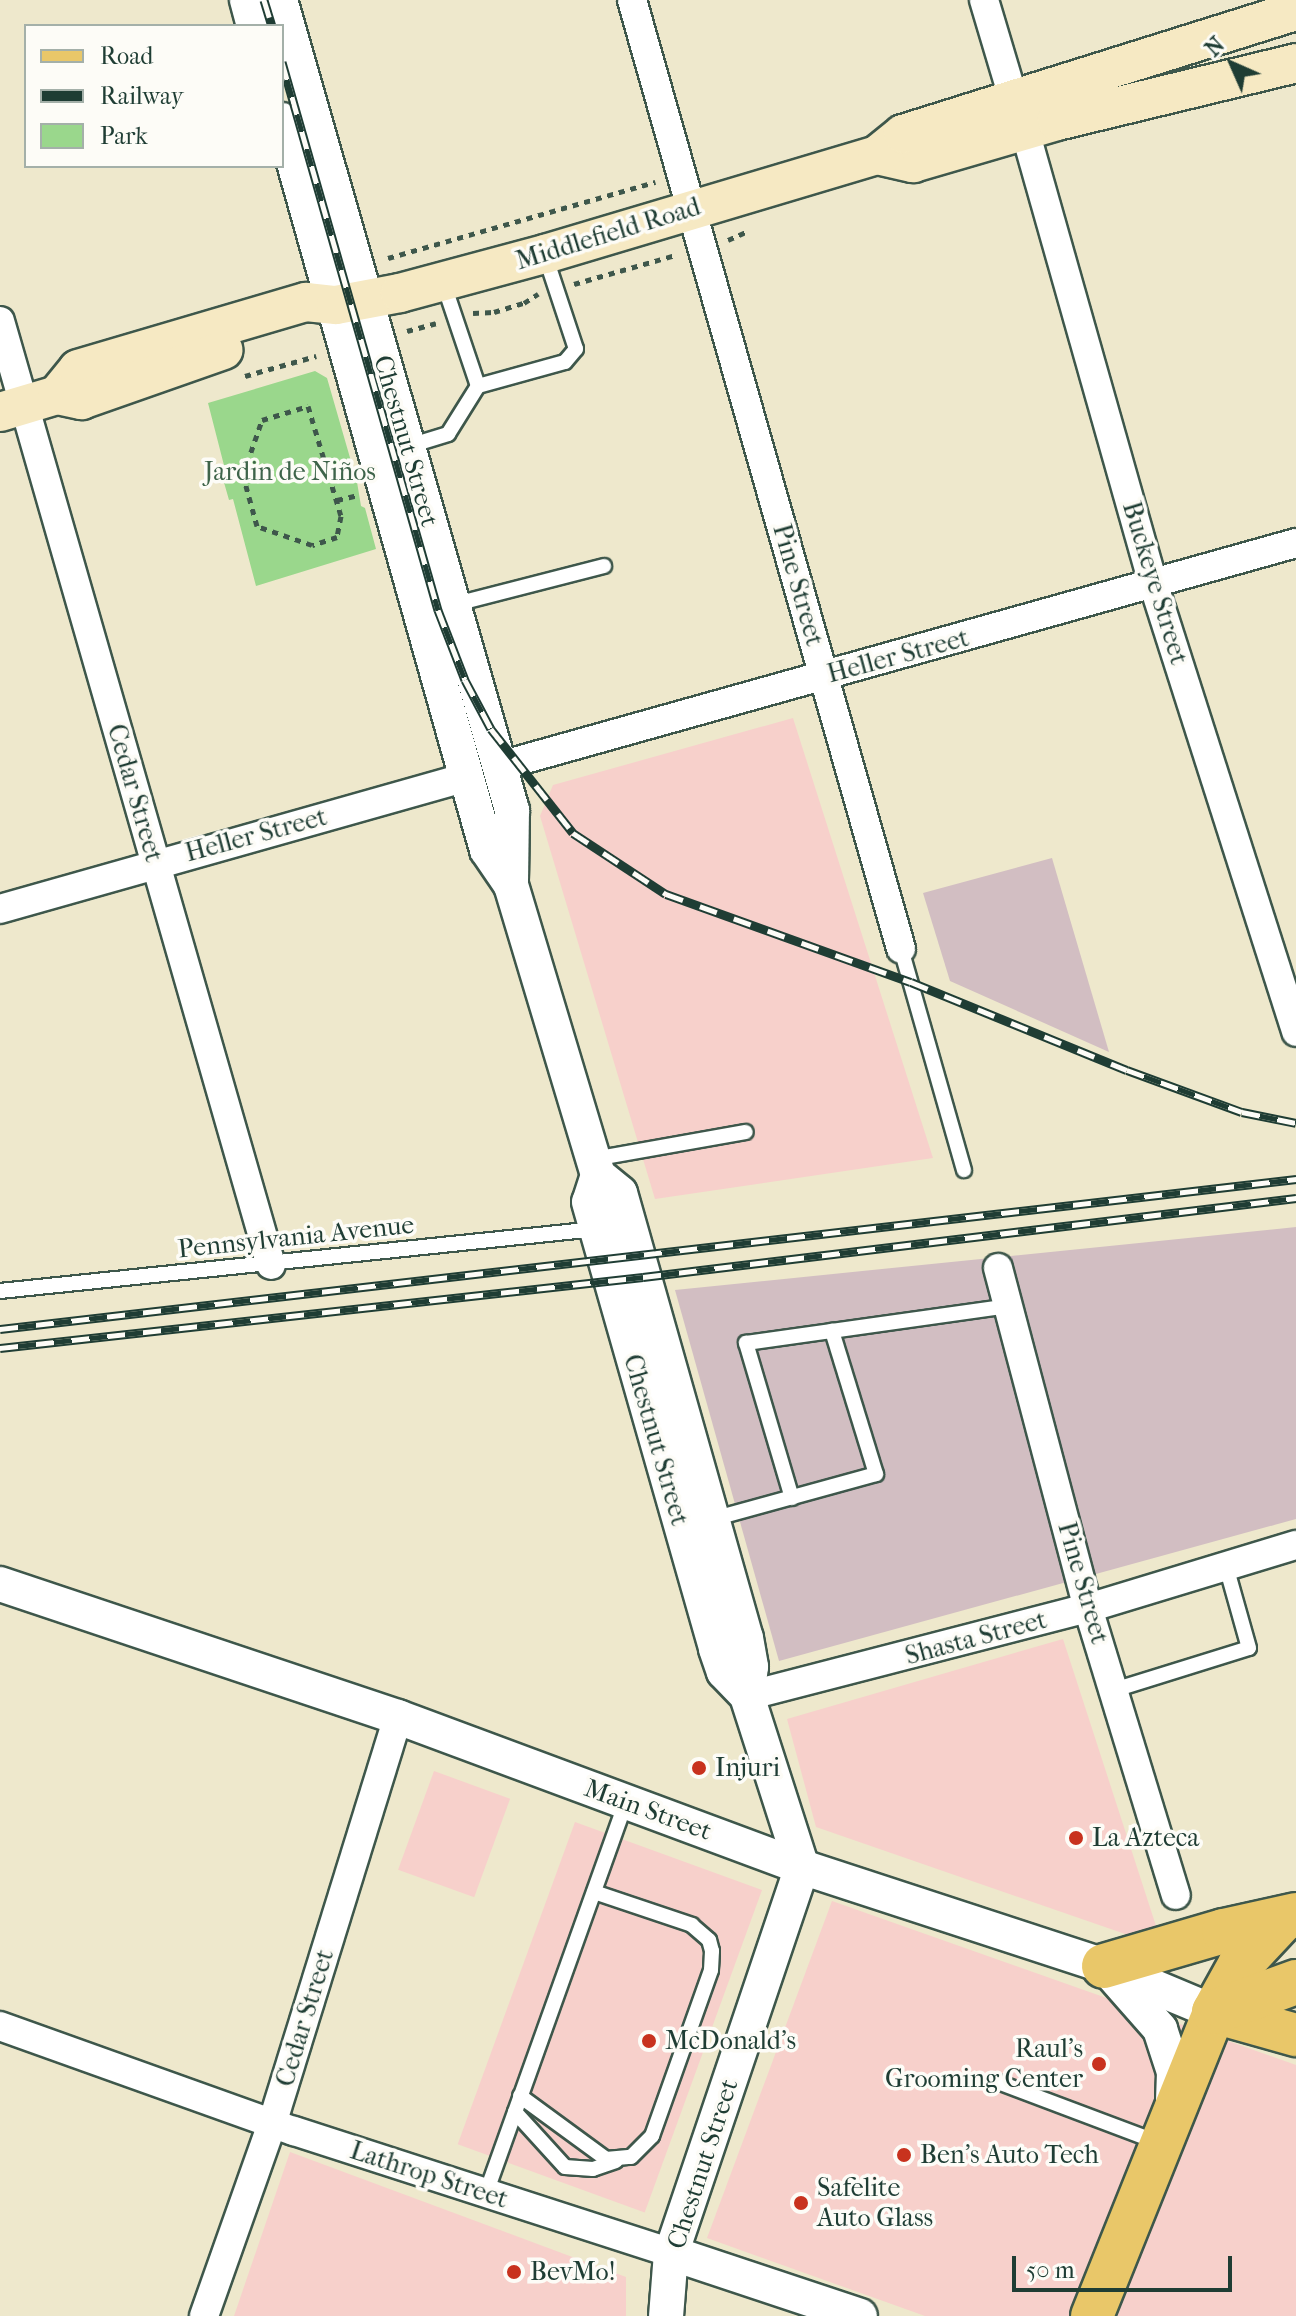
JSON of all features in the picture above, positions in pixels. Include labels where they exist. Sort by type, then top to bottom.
[{"type":"highway","points":[[1104,1966],[1224,1931],[1289,1917]]},
{"type":"highway","points":[[1214,2012],[1240,1965],[1289,1917]]},
{"type":"highway","points":[[1214,2012],[1296,1982]]},
{"type":"main road","name":"Middlefield Road","points":[[27,404],[81,400],[243,343],[309,324],[352,290],[443,282],[545,254],[686,192],[877,155],[913,163],[1019,114],[1296,11]]},
{"type":"main road","name":"Middlefield Road","points":[[1019,114],[1296,63]]},
{"type":"main road","name":"Main Street","points":[[1214,2012],[1296,2035]]},
{"type":"main road","points":[[1092,2316],[1214,2012]]},
{"type":"street","points":[[247,0],[253,24]]},
{"type":"street","name":"Chestnut Street","points":[[280,0],[352,290],[361,405],[487,850],[511,885]]},
{"type":"street","name":"Pine Street","points":[[632,0],[901,949]]},
{"type":"street","name":"Buckeye Street","points":[[984,0],[1154,586],[1296,1032]]},
{"type":"street","name":"Chestnut Street","points":[[284,125],[352,290],[408,446],[512,810],[511,885],[596,1167],[620,1193],[746,1638],[751,1667],[747,1696],[802,1867],[671,2253],[666,2316]]},
{"type":"street","name":"Cedar Street","points":[[0,321],[27,404],[271,1265]]},
{"type":"street","name":"Heller Street","points":[[500,766],[1154,586],[1296,543]]},
{"type":"street","name":"Heller Street","points":[[0,909],[466,777]]},
{"type":"street","name":"Chestnut Street","points":[[596,1167],[589,1202],[724,1672],[747,1696]]},
{"type":"street","name":"Pine Street","points":[[998,1268],[1088,1608],[1176,1895]]},
{"type":"street","name":"Shasta Street","points":[[747,1696],[1088,1608],[1296,1545]]},
{"type":"street","name":"Main Street","points":[[0,1584],[398,1717],[802,1867],[1104,1966],[1214,2012]]},
{"type":"street","name":"Cedar Street","points":[[204,2316],[272,2124],[398,1717]]},
{"type":"street","points":[[1104,1966],[1160,2029],[1174,2072],[1167,2129]]},
{"type":"street","name":"Lathrop Street","points":[[0,2026],[272,2124],[860,2316]]},
{"type":"lane","points":[[408,446],[448,434],[478,386],[565,362],[576,349],[545,254]]},
{"type":"lane","points":[[443,282],[478,386]]},
{"type":"lane","points":[[452,605],[604,566]]},
{"type":"lane","name":"Pine Street","points":[[901,949],[964,1170]]},
{"type":"lane","points":[[596,1167],[746,1132]]},
{"type":"lane","name":"Pennsylvania Avenue","points":[[0,1291],[597,1229]]},
{"type":"lane","points":[[792,1498],[746,1343],[1008,1306]]},
{"type":"lane","points":[[713,1519],[876,1474],[832,1331]]},
{"type":"lane","points":[[1114,1690],[1249,1648],[1226,1566]]},
{"type":"lane","points":[[486,2193],[626,1802]]},
{"type":"lane","points":[[515,2112],[565,2167],[593,2169],[631,2157],[652,2136],[711,1970],[709,1940],[692,1925],[594,1892]]},
{"type":"lane","points":[[995,2081],[1167,2129]]},
{"type":"lane","points":[[520,2096],[606,2159],[616,2161]]},
{"type":"path","points":[[352,290],[686,192]]},
{"type":"path","points":[[308,406],[337,500],[341,516],[337,537],[312,545],[257,526],[243,475],[262,420],[308,406]]},
{"type":"path","points":[[337,500],[362,494]]},
{"type":"shaded area","points":[[793,718],[933,1158],[655,1199],[540,816],[553,785]]},
{"type":"shaded area","points":[[1052,858],[1109,1052],[950,981],[923,893]]},
{"type":"shaded area","points":[[1296,1227],[1296,1519],[779,1661],[675,1290]]},
{"type":"shaded area","points":[[1063,1639],[1157,1929],[1128,1935],[816,1827],[787,1719]]},
{"type":"shaded area","points":[[434,1771],[510,1799],[474,1897],[398,1870]]},
{"type":"shaded area","points":[[575,1822],[762,1890],[645,2212],[458,2144]]},
{"type":"shaded area","points":[[832,1901],[1296,2065],[1296,2316],[925,2316],[707,2238]]},
{"type":"shaded area","points":[[290,2152],[626,2277],[626,2316],[234,2316]]},
{"type":"green space","name":"Jardin de Niños","points":[[315,371],[327,378],[361,506],[365,508],[376,549],[256,586],[233,499],[229,500],[223,479],[227,477],[208,403]]},
{"type":"railway","points":[[264,0],[271,24]]},
{"type":"railway","points":[[284,69],[438,610],[465,680],[491,729],[573,833],[666,894],[911,982],[1127,1070],[1242,1112],[1296,1123]]},
{"type":"railway","points":[[0,1329],[1296,1179]]},
{"type":"railway","points":[[0,1348],[643,1277],[1296,1198]]},
{"type":"place","name":"Injuri","points":[[699,1768]]},
{"type":"place","name":"La Azteca","points":[[1076,1838]]},
{"type":"place","name":"McDonald's","points":[[649,2041]]},
{"type":"place","name":"Raul's Grooming Center","points":[[1099,2064]]},
{"type":"place","name":"Ben's Auto Tech","points":[[904,2155]]},
{"type":"place","name":"Safelite Auto Glass","points":[[801,2203]]},
{"type":"place","name":"BevMo!","points":[[514,2272]]}]
